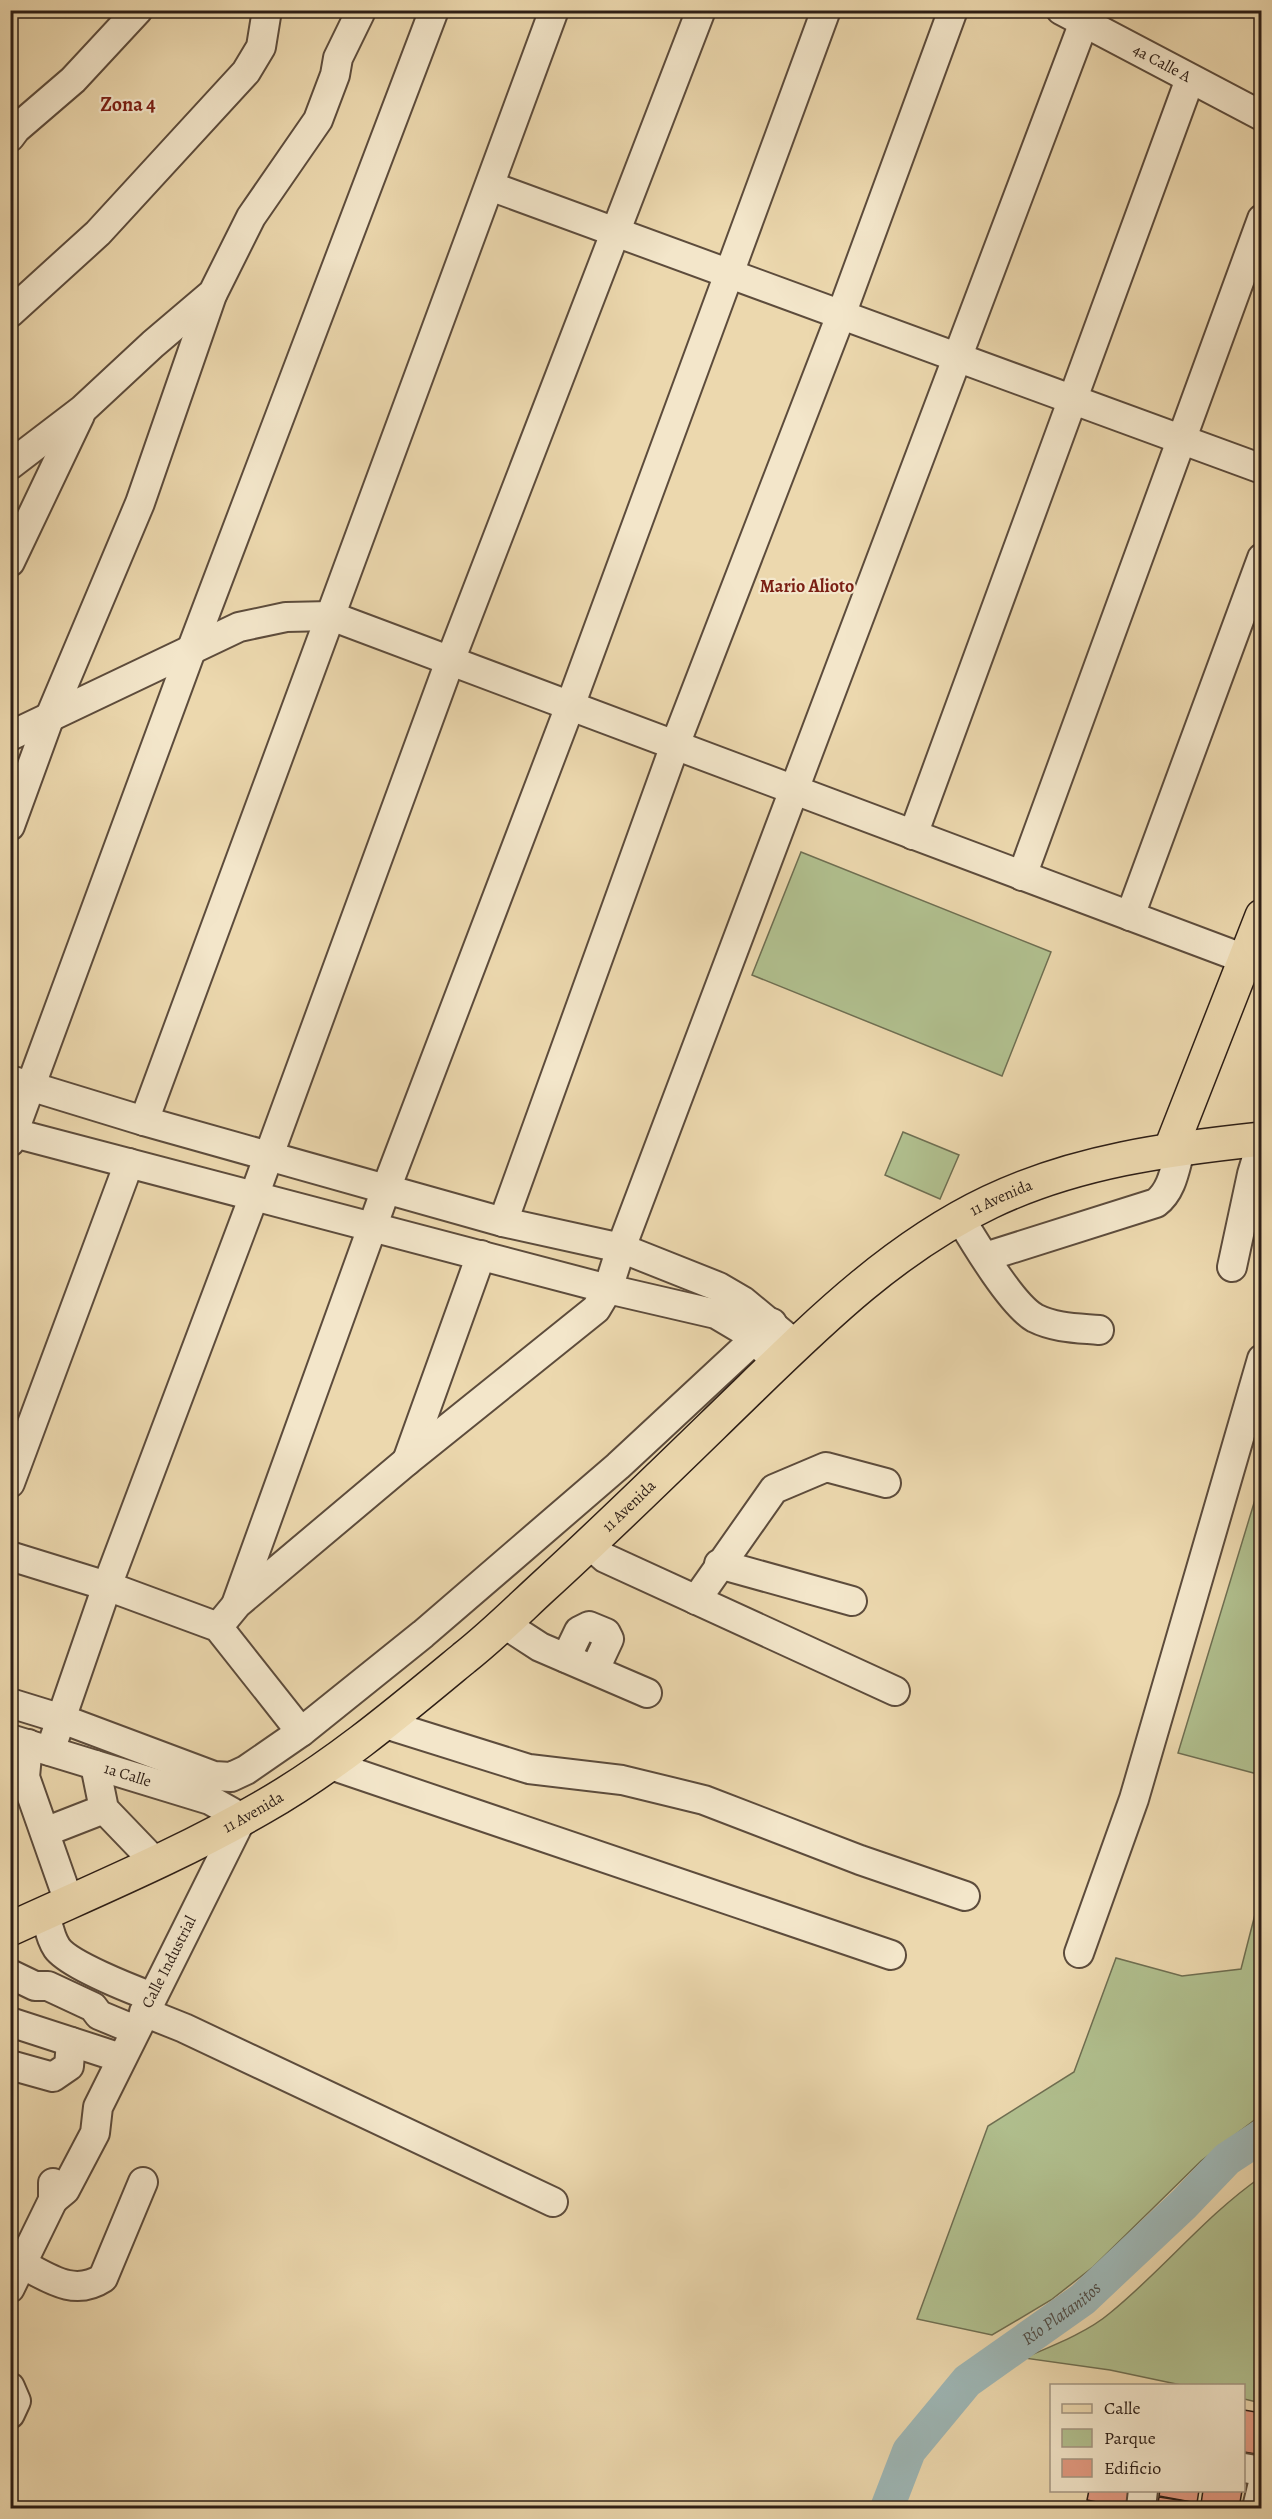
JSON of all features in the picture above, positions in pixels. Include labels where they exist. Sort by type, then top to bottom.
[{"type":"main road","points":[[1176,1148],[1262,916]]},
{"type":"main road","name":"11 Avenida","points":[[10,1929],[224,1829],[264,1807],[328,1764],[467,1656],[589,1544],[775,1342],[846,1298],[900,1256],[960,1218],[987,1203],[1068,1171],[1120,1158],[1176,1148],[1262,1140]]},
{"type":"street","points":[[10,137],[16,129],[74,80],[138,10]]},
{"type":"street","points":[[10,313],[98,233],[246,72],[261,47],[267,10]]},
{"type":"street","points":[[434,10],[192,648],[21,1083],[12,1136],[129,1163],[608,1289],[716,1314],[775,1342]]},
{"type":"street","points":[[144,1121],[554,10]]},
{"type":"street","points":[[144,2013],[118,1984],[58,1950],[57,1907],[45,1832],[25,1777],[30,1745],[62,1719],[106,1586],[254,1196],[450,661],[701,10]]},
{"type":"street","points":[[237,1604],[386,1189],[570,706],[826,10]]},
{"type":"street","points":[[503,1222],[675,746],[841,315],[953,10]]},
{"type":"street","points":[[10,826],[49,719],[140,503],[213,293],[251,217],[318,120],[329,94],[338,58],[360,13]]},
{"type":"street","points":[[218,1627],[237,1604],[407,1461],[596,1309],[608,1289],[621,1248],[959,358],[1073,16]]},
{"type":"street","name":"4a Calle A","points":[[1073,16],[1262,116]]},
{"type":"street","points":[[914,835],[1190,79]]},
{"type":"street","points":[[490,186],[1262,469]]},
{"type":"street","points":[[1022,876],[1262,219]]},
{"type":"street","points":[[10,465],[82,410],[153,344],[213,293]]},
{"type":"street","points":[[13,554],[82,410]]},
{"type":"street","points":[[1130,916],[1262,558]]},
{"type":"street","points":[[10,736],[239,627],[264,620],[297,616],[331,616],[1245,959]]},
{"type":"street","points":[[21,1083],[144,1121],[503,1222],[621,1248],[719,1287],[743,1301],[775,1342]]},
{"type":"street","points":[[1232,1267],[1252,1174],[1262,1140]]},
{"type":"street","points":[[985,1257],[1139,1209],[1176,1148]]},
{"type":"street","points":[[10,1483],[129,1163]]},
{"type":"street","points":[[960,1218],[1018,1303],[1034,1317],[1058,1326],[1099,1329]]},
{"type":"street","points":[[407,1461],[481,1256]]},
{"type":"street","points":[[10,1702],[214,1776],[231,1777],[246,1770],[301,1732],[423,1634],[618,1466],[775,1342]]},
{"type":"street","points":[[1079,1953],[1134,1798],[1262,1359]]},
{"type":"street","points":[[696,1600],[719,1564],[774,1489],[826,1467],[886,1483]]},
{"type":"street","points":[[589,1544],[605,1558],[895,1691]]},
{"type":"street","points":[[10,1556],[106,1586],[218,1627],[301,1732]]},
{"type":"street","points":[[719,1564],[852,1602]]},
{"type":"street","points":[[503,1623],[540,1647],[647,1693]]},
{"type":"street","points":[[566,1658],[579,1631],[589,1626],[606,1634],[609,1639],[595,1670]]},
{"type":"street","points":[[382,1723],[529,1769],[622,1780],[704,1800],[860,1860],[965,1896]]},
{"type":"street","name":"1a Calle","points":[[30,1745],[210,1800],[242,1818]]},
{"type":"street","points":[[328,1764],[891,1955]]},
{"type":"street","points":[[95,1765],[104,1809],[155,1862]]},
{"type":"street","points":[[45,1832],[104,1809]]},
{"type":"street","name":"Calle Industrial","points":[[16,2276],[53,2200],[65,2190],[95,2133],[98,2107],[242,1818]]},
{"type":"street","points":[[23,1980],[41,1995],[88,2016],[144,2013],[184,2028],[553,2202]]},
{"type":"street","points":[[10,2022],[122,2058]]},
{"type":"street","points":[[10,2066],[53,2076],[69,2066],[71,2042]]},
{"type":"street","points":[[16,2276],[52,2279],[75,2287],[91,2285],[103,2278],[143,2182]]},
{"type":"street","points":[[10,2387],[16,2401],[10,2414]]},
{"type":"street","points":[[1245,2468],[1262,2471]]},
{"type":"street","points":[[1257,2508],[1262,2487]]},
{"type":"street","points":[[1140,2508],[1143,2492]]},
{"type":"green space","points":[[801,852],[1051,952],[1002,1076],[752,975]]},
{"type":"green space","points":[[903,1132],[959,1155],[940,1199],[885,1175]]},
{"type":"green space","points":[[1261,1480],[1261,1775],[1178,1753]]},
{"type":"green space","points":[[1261,1891],[1261,2115],[1201,2161],[1093,2267],[1051,2300],[992,2335],[917,2319],[988,2126],[1074,2072],[1116,1958],[1182,1976],[1241,1969]]},
{"type":"green space","points":[[1261,2177],[1261,2403],[1245,2399],[1245,2384],[1176,2384],[1110,2370],[1024,2358],[1069,2338],[1101,2320],[1241,2192]]},
{"type":"building","points":[[1245,2410],[1262,2413],[1256,2454],[1245,2452]]},
{"type":"building","points":[[1262,2419],[1262,2455],[1256,2454]]},
{"type":"building","points":[[1089,2492],[1129,2492],[1126,2508],[1087,2500]]},
{"type":"building","points":[[1160,2492],[1199,2492],[1197,2503],[1159,2496]]},
{"type":"building","points":[[1203,2492],[1242,2492],[1239,2508],[1201,2504]]},
{"type":"building","points":[[1159,2497],[1197,2503],[1196,2508],[1157,2508]]},
{"type":"building","points":[[1088,2501],[1125,2508],[1086,2508]]},
{"type":"waterway","name":"Río Platanitos","points":[[887,2508],[909,2451],[967,2381],[1083,2299],[1184,2204],[1227,2159],[1262,2136]]},
{"type":"district","name":"Zona 4","points":[[128,104]]},
{"type":"district","name":"Mario Alioto","points":[[807,586]]}]
